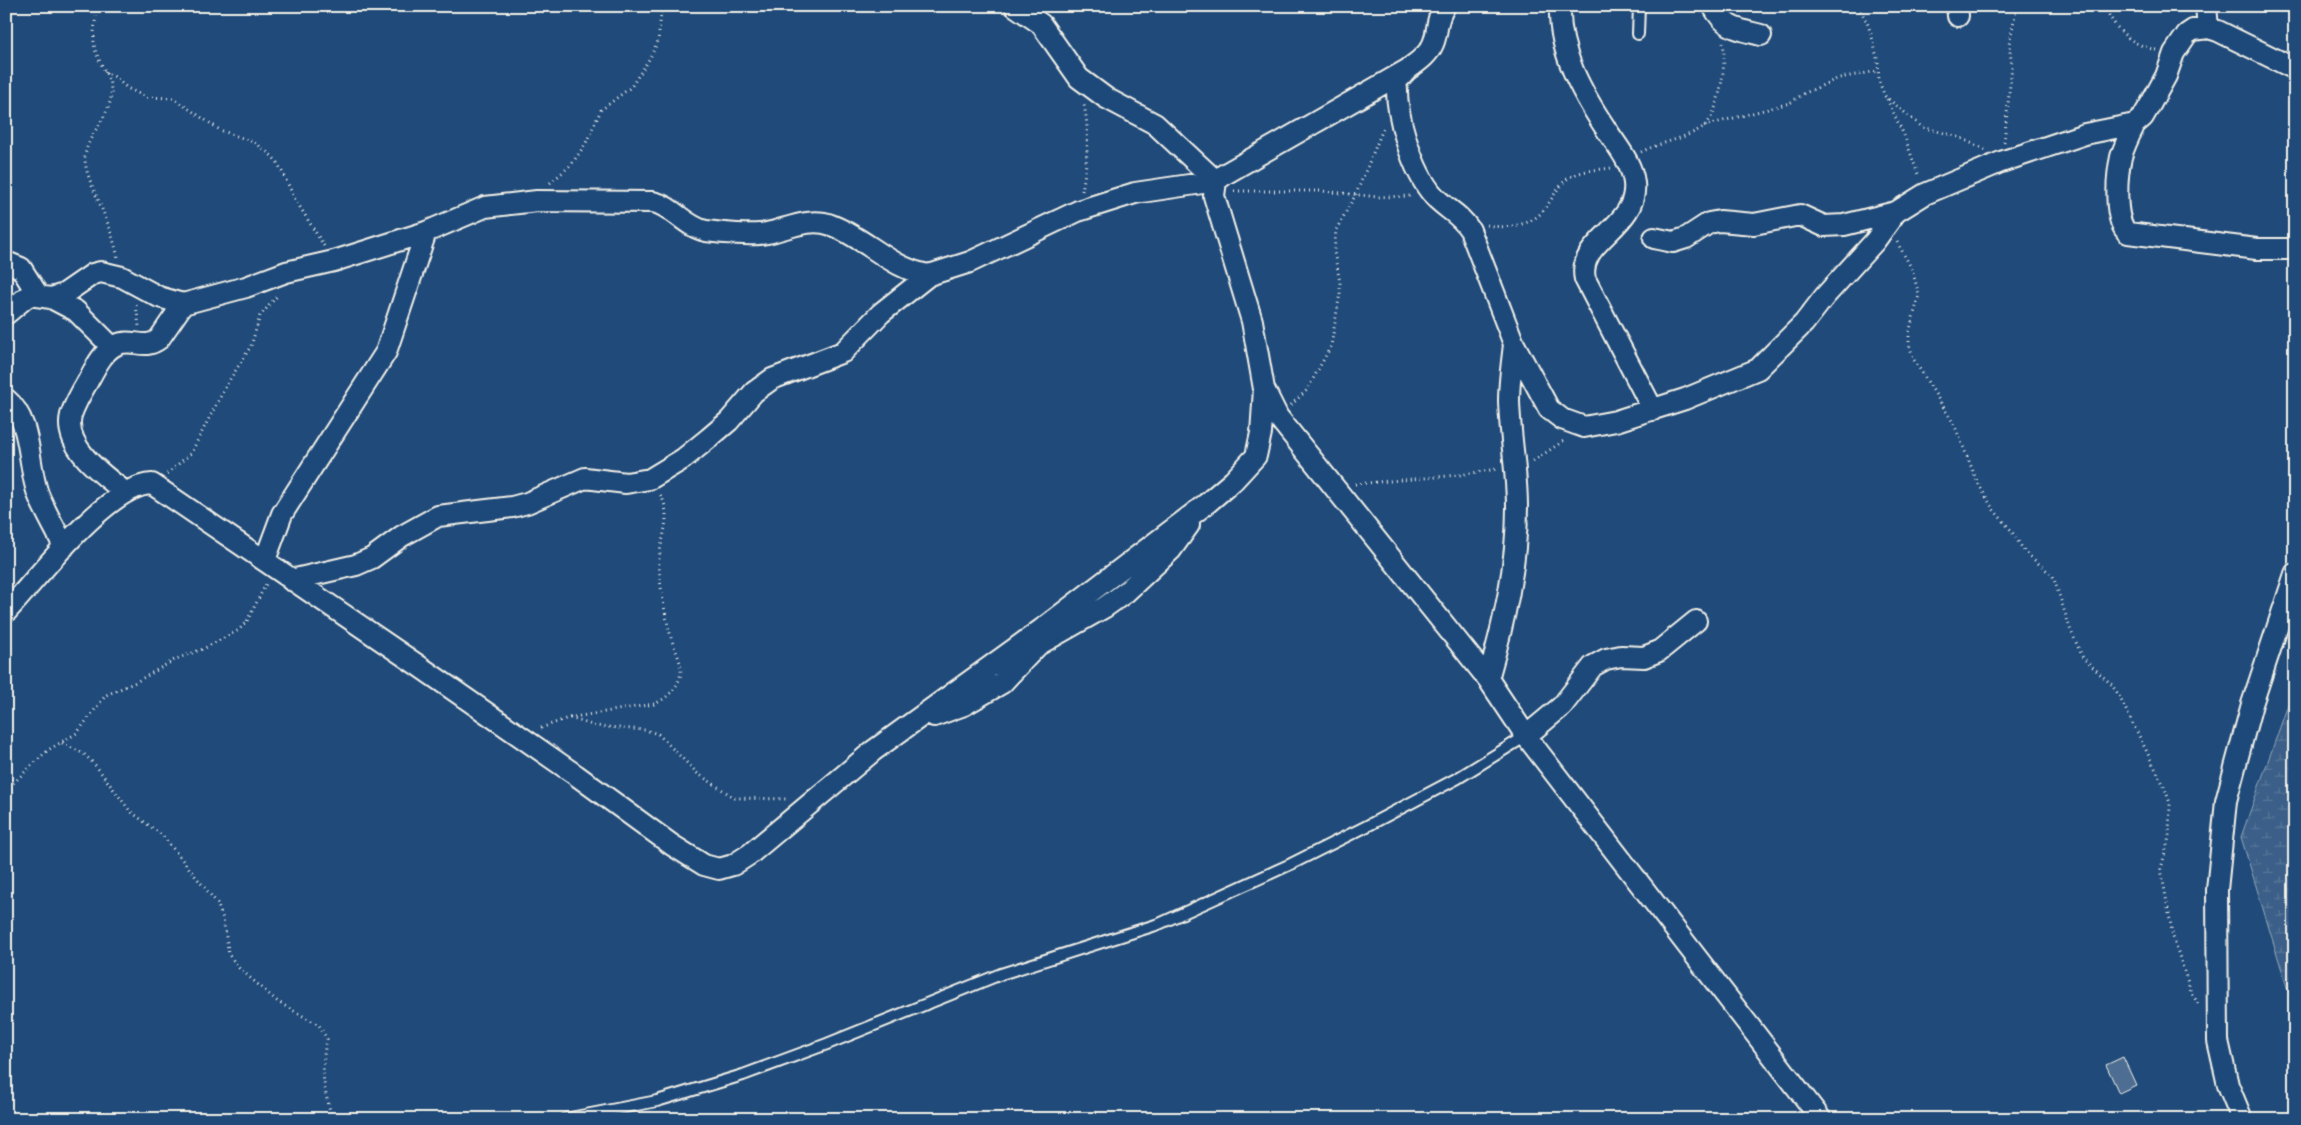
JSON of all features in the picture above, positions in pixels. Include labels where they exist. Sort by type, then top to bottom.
[{"type":"street","points":[[1016,6],[1041,24],[1079,78],[1106,98],[1155,124],[1215,189],[1252,321],[1264,389],[1261,432],[1256,456]]},
{"type":"street","points":[[1215,189],[1224,174],[1407,70],[1422,59],[1433,44],[1438,17],[1445,6]]},
{"type":"street","points":[[1560,6],[1562,34],[1577,83],[1629,165],[1634,179],[1635,193],[1629,210],[1586,257],[1583,270],[1585,279],[1654,410]]},
{"type":"street","points":[[2206,6],[2208,28]]},
{"type":"street","points":[[1716,12],[1732,28],[1761,35]]},
{"type":"street","points":[[1654,238],[1664,241],[1680,240],[1709,223],[1720,221],[1754,224],[1800,216],[1824,226],[1844,225],[1896,212],[1925,194],[2001,162],[2085,134],[2134,124],[2143,117],[2166,76],[2174,54],[2187,34],[2193,30],[2208,28],[2237,40],[2295,69]]},
{"type":"street","points":[[1407,70],[1397,81],[1396,98],[1400,121],[1417,166],[1433,195],[1462,218],[1476,244],[1514,344],[1549,409],[1562,419],[1584,427],[1616,421],[1654,410],[1722,385],[1758,369],[1804,323],[1825,296],[1875,241],[1896,212]]},
{"type":"street","points":[[2134,124],[2122,155],[2118,180],[2121,224],[2128,233],[2257,249],[2295,249]]},
{"type":"street","points":[[291,580],[340,569],[364,561],[438,516],[512,507],[542,497],[585,478],[626,484],[650,479],[683,459],[709,438],[729,421],[754,392],[772,380],[843,352],[881,313],[929,275],[970,262],[1078,211],[1135,193],[1215,189]]},
{"type":"street","points":[[44,297],[64,294],[93,274],[101,272],[129,281],[159,297],[183,304],[246,287],[286,272],[334,261],[426,232],[485,207],[522,202],[653,202],[664,206],[694,227],[705,231],[765,234],[791,226],[818,222],[831,225],[852,236],[913,272],[929,275]]},
{"type":"street","points":[[265,560],[282,514],[386,352],[426,232]]},
{"type":"street","points":[[6,262],[21,268],[44,297]]},
{"type":"street","points":[[6,314],[29,295],[44,297],[76,310],[112,347]]},
{"type":"street","points":[[125,492],[98,472],[77,446],[70,428],[71,416],[95,368],[112,347],[127,342],[150,345],[159,339],[183,304]]},
{"type":"street","points":[[1488,679],[1503,628],[1511,585],[1517,508],[1516,466],[1509,403],[1514,344]]},
{"type":"street","points":[[1264,389],[1278,417],[1488,679],[1526,736],[1821,1119]]},
{"type":"street","points":[[6,399],[18,413],[27,440],[38,494],[64,547]]},
{"type":"street","points":[[6,612],[64,547],[111,501],[125,492],[144,484],[152,484],[576,775],[672,845],[704,865],[719,869],[733,865],[750,854],[873,751],[910,726],[1206,504],[1256,456],[1278,417]]},
{"type":"street","points":[[2242,1119],[2228,1085],[2218,1040],[2217,890],[2226,801],[2252,704],[2295,574]]},
{"type":"street","points":[[1526,736],[1562,706],[1593,666],[1606,659],[1621,656],[1644,657],[1659,651],[1696,621]]},
{"type":"lane","points":[[1638,34],[1639,6]]},
{"type":"lane","points":[[565,1119],[657,1101],[743,1075],[827,1044],[1002,974],[1159,924],[1291,864],[1367,826],[1458,778],[1526,736]]},
{"type":"path","points":[[98,6],[95,50],[108,76],[111,100],[97,127],[85,157],[91,183],[129,281],[144,344]]},
{"type":"path","points":[[522,202],[559,177],[571,165],[584,146],[601,110],[631,87],[658,41],[662,6]]},
{"type":"path","points":[[1858,6],[1867,22],[1872,37],[1879,82],[1904,135],[1925,194]]},
{"type":"path","points":[[2001,162],[2012,66],[2009,44],[2017,6]]},
{"type":"path","points":[[2104,6],[2118,32],[2128,39],[2145,48],[2174,54]]},
{"type":"path","points":[[1704,127],[1711,120],[1722,86],[1724,68],[1725,51],[1716,12]]},
{"type":"path","points":[[1462,218],[1489,226],[1504,228],[1532,220],[1541,214],[1566,180],[1574,175],[1629,165],[1642,151],[1704,127],[1790,103],[1803,94],[1839,78],[1878,70]]},
{"type":"path","points":[[105,73],[115,77],[127,88],[146,97],[173,98],[220,130],[256,143],[272,156],[278,163],[307,219],[334,261]]},
{"type":"path","points":[[1078,211],[1086,169],[1087,118],[1079,78]]},
{"type":"path","points":[[1885,96],[1916,124],[1959,137],[1980,146],[2001,162]]},
{"type":"path","points":[[1278,417],[1307,390],[1331,346],[1340,282],[1334,252],[1336,230],[1356,194],[1385,124]]},
{"type":"path","points":[[1215,189],[1322,191],[1378,198],[1433,195]]},
{"type":"path","points":[[1896,212],[1896,239],[1912,269],[1919,295],[1909,333],[1909,344],[1914,360],[1954,424],[1977,481],[1992,509],[2010,529],[2025,552],[2053,576],[2082,658],[2111,684],[2118,694],[2164,786],[2170,803],[2171,819],[2161,869],[2173,938],[2191,992],[2200,1008]]},
{"type":"path","points":[[152,484],[172,471],[191,453],[227,384],[251,346],[260,316],[278,294],[286,272]]},
{"type":"path","points":[[1334,486],[1459,475],[1516,466],[1535,460],[1584,427]]},
{"type":"path","points":[[519,736],[568,718],[654,704],[665,700],[674,690],[680,677],[680,664],[671,638],[659,567],[659,551],[667,523],[667,509],[650,479]]},
{"type":"path","points":[[6,790],[36,760],[78,733],[106,695],[136,682],[176,658],[203,649],[239,630],[247,621],[268,583],[273,580],[291,580]]},
{"type":"path","points":[[568,718],[595,726],[645,730],[658,734],[697,773],[735,798],[814,800]]},
{"type":"path","points":[[62,743],[84,754],[96,766],[130,811],[163,836],[217,903],[223,919],[229,955],[240,968],[278,1002],[319,1025],[327,1038],[322,1059],[322,1082],[333,1119]]},
{"type":"green space","points":[[2295,685],[2295,1013],[2241,837]]},
{"type":"building","points":[[2123,1057],[2136,1085],[2119,1093],[2106,1065]]}]
